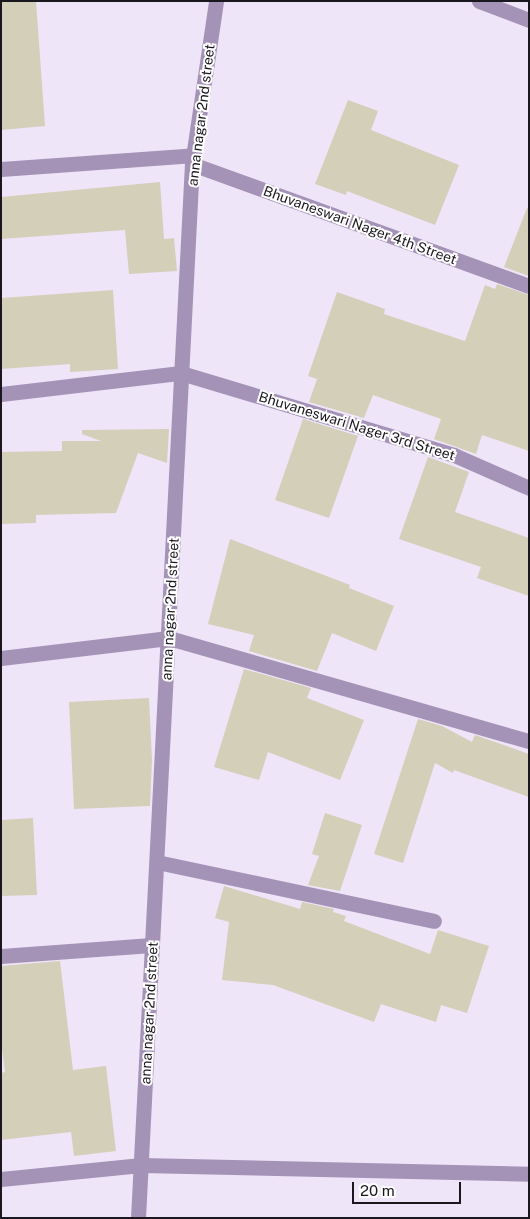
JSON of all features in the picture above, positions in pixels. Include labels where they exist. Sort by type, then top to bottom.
[{"type":"street","name":"anna nagar 2nd street","points":[[138,1218],[170,638],[181,373],[193,160],[216,1]]},
{"type":"street","points":[[479,1],[529,20]]},
{"type":"street","points":[[1,169],[193,160]]},
{"type":"street","name":"Bhuvaneswari Nager 4th Street","points":[[193,160],[529,286]]},
{"type":"street","points":[[1,394],[181,373]]},
{"type":"street","name":"Bhuvaneswari Nager 3rd Street","points":[[181,373],[454,456],[529,488]]},
{"type":"street","points":[[1,658],[170,638],[529,742]]},
{"type":"street","points":[[157,862],[434,920]]},
{"type":"street","points":[[1,956],[152,946]]},
{"type":"street","points":[[1,1179],[141,1165],[529,1174]]},
{"type":"building","points":[[1,1],[36,1],[45,126],[1,130]]},
{"type":"building","points":[[348,100],[378,111],[371,130],[459,165],[435,225],[347,191],[346,195],[315,184]]},
{"type":"building","points":[[160,182],[164,239],[174,238],[177,271],[129,274],[125,230],[1,239],[1,197]]},
{"type":"building","points":[[527,208],[529,209],[529,276],[504,267]]},
{"type":"building","points":[[497,284],[529,295],[529,451],[482,435],[476,454],[434,439],[441,419],[373,395],[364,418],[309,402],[317,379],[308,376],[337,292],[385,309],[384,314],[465,341],[485,285],[495,289]]},
{"type":"building","points":[[113,290],[118,369],[70,372],[70,364],[1,369],[1,298]]},
{"type":"building","points":[[303,419],[358,436],[329,518],[275,500]]},
{"type":"building","points":[[169,429],[167,463],[138,453],[116,513],[36,515],[36,523],[1,524],[1,452],[62,451],[62,441],[101,441],[82,434],[82,430]]},
{"type":"building","points":[[428,457],[469,472],[455,512],[529,538],[529,596],[477,578],[481,567],[399,539]]},
{"type":"building","points":[[230,539],[350,585],[349,588],[394,606],[376,651],[332,633],[317,671],[249,651],[254,635],[208,624]]},
{"type":"building","points":[[244,669],[311,688],[307,698],[364,720],[340,780],[268,752],[259,780],[214,767]]},
{"type":"building","points":[[149,698],[152,760],[150,806],[74,809],[69,702]]},
{"type":"building","points":[[418,719],[442,726],[472,742],[475,735],[529,754],[529,797],[454,770],[453,773],[435,763],[403,863],[374,854]]},
{"type":"building","points":[[325,813],[362,825],[340,891],[308,885],[319,856],[312,854]]},
{"type":"building","points":[[33,818],[37,895],[1,896],[1,820]]},
{"type":"building","points":[[224,886],[300,909],[302,902],[334,909],[333,912],[346,916],[344,921],[430,954],[438,930],[489,946],[467,1013],[441,1005],[436,1022],[381,1004],[374,1022],[273,985],[222,980],[229,922],[215,918]]},
{"type":"building","points":[[60,961],[73,1070],[106,1066],[116,1151],[74,1156],[71,1132],[1,1140],[1,1073],[5,1072],[1,1041],[1,966]]}]
